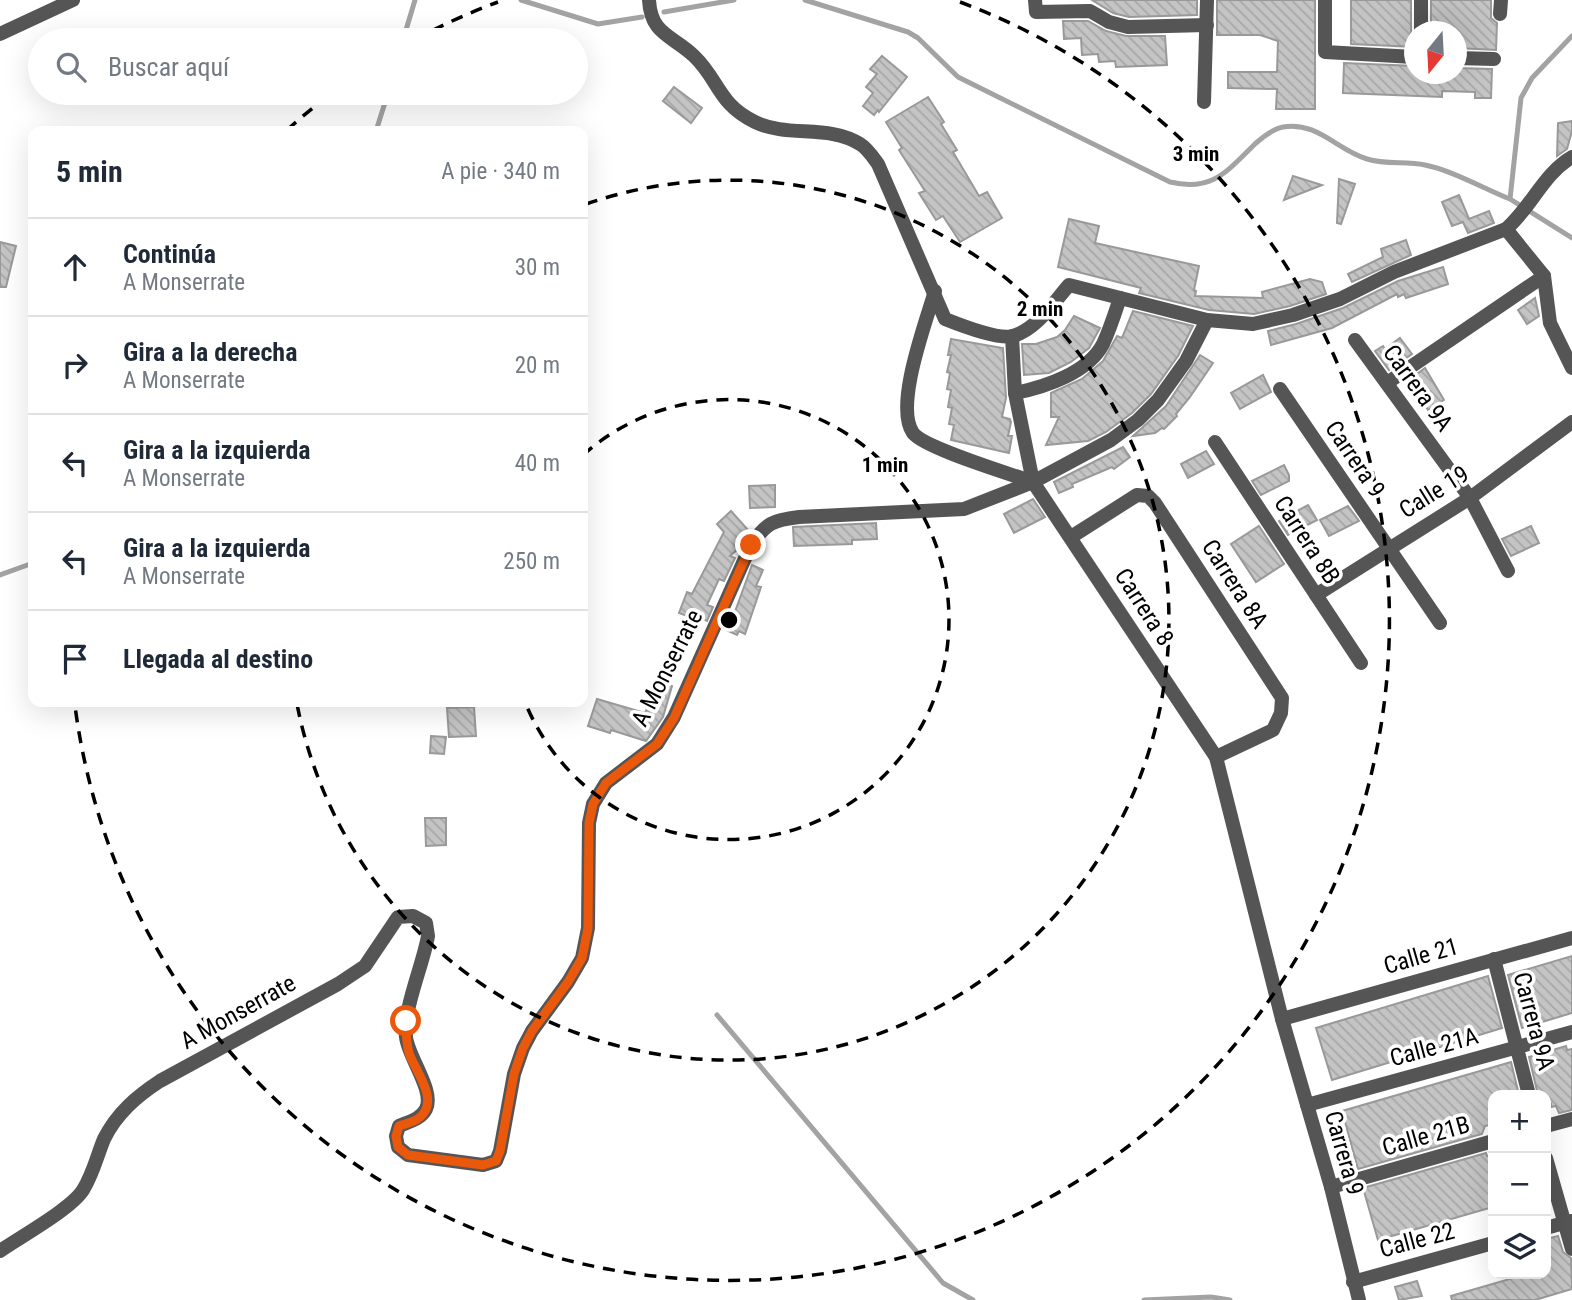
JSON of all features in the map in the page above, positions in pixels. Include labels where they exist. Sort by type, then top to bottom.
[{"type":"street","points":[[0,34],[73,0]]},
{"type":"street","points":[[649,0],[650,15],[664,35],[693,55],[709,73],[720,94],[736,111],[758,123],[782,130],[836,134],[862,145],[878,164],[945,319],[975,331],[1012,336],[1039,320],[1069,285],[1208,320],[1253,324],[1293,315],[1340,299],[1394,272],[1511,225],[1548,178],[1561,164],[1572,158]]},
{"type":"street","points":[[1204,102],[1208,0]]},
{"type":"street","points":[[1325,0],[1325,52],[1404,56]]},
{"type":"street","points":[[1421,0],[1421,21]]},
{"type":"street","points":[[1035,6],[1090,11],[1109,22],[1128,27],[1207,24]]},
{"type":"street","points":[[1467,58],[1494,58]]},
{"type":"street","points":[[1511,225],[1544,276],[1550,323],[1572,368]]},
{"type":"street","points":[[1387,383],[1544,276]]},
{"type":"street","points":[[935,291],[906,394],[906,414],[913,434],[930,445],[1033,482],[1111,440],[1138,420],[1158,400],[1186,361],[1208,320]]},
{"type":"street","points":[[1015,393],[1045,387],[1078,370],[1102,346],[1120,298]]},
{"type":"street","points":[[1012,336],[1015,393],[1033,482]]},
{"type":"street","name":"Carrera 9A","points":[[1355,340],[1470,498],[1508,571]]},
{"type":"street","name":"Carrera 9","points":[[1280,388],[1440,624]]},
{"type":"street","name":"Calle 19","points":[[1316,595],[1470,498],[1572,422]]},
{"type":"street","name":"Carrera 8B","points":[[1215,442],[1361,663]]},
{"type":"street","name":"Carrera 8","points":[[1033,482],[1216,757],[1282,1019]]},
{"type":"street","name":"A Monserrate","points":[[0,1251],[82,1192],[105,1138],[118,1117],[135,1098],[160,1081],[338,984],[365,966],[398,917],[412,916],[426,923],[428,936],[406,1021],[405,1037],[427,1092],[427,1108],[419,1118],[399,1126],[396,1136],[398,1147],[408,1155],[483,1165],[496,1161],[514,1074],[523,1048],[582,958],[588,928],[589,823],[593,804],[606,783],[657,744],[674,718],[751,545],[761,530],[776,520],[799,517],[964,509],[1033,482]]},
{"type":"street","name":"Carrera 8A","points":[[1071,537],[1137,495],[1148,496],[1155,503],[1282,698],[1281,713],[1273,730],[1216,757]]},
{"type":"street","name":"Calle 21","points":[[1282,1019],[1572,938]]},
{"type":"street","name":"Carrera 9A","points":[[1494,959],[1529,1090]]},
{"type":"street","name":"Carrera 9","points":[[1282,1019],[1331,1187],[1359,1300]]},
{"type":"street","name":"Calle 21A","points":[[1307,1105],[1572,1032]]},
{"type":"street","points":[[1551,1125],[1572,1119]]},
{"type":"street","name":"Calle 21B","points":[[1331,1187],[1488,1142]]},
{"type":"street","points":[[1551,1173],[1568,1222],[1572,1249]]},
{"type":"street","points":[[1551,1227],[1568,1222]]},
{"type":"street","name":"Calle 22","points":[[1353,1282],[1488,1244]]},
{"type":"building","points":[[1092,0],[1197,0],[1197,15],[1129,17],[1113,13]]},
{"type":"building","points":[[1217,0],[1315,0],[1315,109],[1276,109],[1277,89],[1228,88],[1228,72],[1277,72],[1278,41],[1260,35],[1217,35]]},
{"type":"building","points":[[1351,0],[1411,0],[1411,21],[1404,21],[1404,46],[1351,44]]},
{"type":"building","points":[[1431,0],[1491,0],[1491,18],[1497,23],[1496,50],[1467,49],[1467,21],[1431,21]]},
{"type":"building","points":[[1063,21],[1088,21],[1106,31],[1126,36],[1165,36],[1167,65],[1116,67],[1115,61],[1099,62],[1098,54],[1082,55],[1081,38],[1064,39]]},
{"type":"building","points":[[882,56],[907,77],[874,115],[863,106],[873,93],[866,87],[877,74],[870,69]]},
{"type":"building","points":[[1344,63],[1404,66],[1404,84],[1467,84],[1467,68],[1492,69],[1491,98],[1475,98],[1475,92],[1442,91],[1442,97],[1343,93]]},
{"type":"building","points":[[674,87],[702,108],[691,123],[663,101]]},
{"type":"building","points":[[928,97],[957,150],[953,152],[979,196],[987,192],[1002,218],[960,242],[943,216],[936,220],[919,193],[925,191],[899,150],[902,148],[886,122]]},
{"type":"building","points":[[1572,121],[1567,149],[1557,156],[1558,123]]},
{"type":"building","points":[[1293,176],[1322,185],[1284,200]]},
{"type":"building","points":[[1339,179],[1355,184],[1341,224],[1337,223]]},
{"type":"building","points":[[1459,195],[1469,219],[1489,211],[1494,223],[1468,233],[1463,222],[1452,226],[1442,202]]},
{"type":"building","points":[[1069,219],[1099,226],[1095,243],[1199,266],[1195,296],[1263,298],[1262,292],[1310,279],[1322,282],[1326,294],[1254,314],[1209,310],[1139,293],[1141,288],[1058,267]]},
{"type":"building","points":[[1406,240],[1411,255],[1352,282],[1348,274],[1383,257],[1381,249]]},
{"type":"building","points":[[0,242],[16,246],[6,287],[0,287]]},
{"type":"building","points":[[1443,267],[1448,284],[1406,298],[1404,294],[1398,297],[1397,294],[1332,328],[1271,345],[1268,331],[1343,308],[1398,281]]},
{"type":"building","points":[[1535,298],[1539,316],[1527,324],[1518,310]]},
{"type":"building","points":[[1133,311],[1193,326],[1178,356],[1151,394],[1132,413],[1106,432],[1088,441],[1046,445],[1059,417],[1051,417],[1051,393],[1082,379],[1103,361],[1117,336],[1122,338]]},
{"type":"building","points":[[1074,316],[1100,328],[1089,348],[1071,362],[1049,373],[1024,375],[1022,344],[1036,344],[1057,337]]},
{"type":"building","points":[[1400,338],[1412,354],[1389,370],[1375,351],[1383,346],[1385,349]]},
{"type":"building","points":[[951,339],[1003,348],[1006,398],[1002,417],[1010,419],[1011,422],[1009,453],[951,440],[954,425],[949,424],[952,408],[948,407],[951,390],[947,389],[950,373],[947,372]]},
{"type":"building","points":[[1200,355],[1213,363],[1177,416],[1164,429],[1133,436],[1166,406]]},
{"type":"building","points":[[1425,368],[1444,400],[1428,410],[1410,379]]},
{"type":"building","points":[[1263,375],[1271,392],[1240,409],[1231,393]]},
{"type":"building","points":[[1123,447],[1130,457],[1114,469],[1112,467],[1072,484],[1073,487],[1059,493],[1054,482]]},
{"type":"building","points":[[1206,451],[1214,464],[1188,478],[1181,464]]},
{"type":"building","points":[[1284,465],[1289,481],[1261,495],[1252,481]]},
{"type":"building","points":[[775,485],[775,507],[750,508],[749,486]]},
{"type":"building","points":[[1033,499],[1045,517],[1014,533],[1004,514]]},
{"type":"building","points":[[1308,505],[1317,520],[1288,535],[1279,521]]},
{"type":"building","points":[[1348,506],[1359,521],[1329,536],[1320,520]]},
{"type":"building","points":[[731,511],[749,531],[739,548],[730,556],[735,558],[724,581],[719,579],[707,605],[713,607],[707,621],[679,613],[687,592],[692,594],[724,532],[717,524]]},
{"type":"building","points":[[876,523],[877,539],[852,540],[852,544],[794,546],[793,527]]},
{"type":"building","points":[[1259,526],[1284,564],[1256,582],[1231,544]]},
{"type":"building","points":[[1531,526],[1539,543],[1511,556],[1502,539]]},
{"type":"building","points":[[752,565],[763,570],[756,586],[761,587],[745,634],[739,631],[737,635],[724,629],[730,616],[733,617]]},
{"type":"building","points":[[658,680],[672,686],[663,717],[646,741],[588,726],[597,699],[645,713]]},
{"type":"building","points":[[474,707],[476,736],[449,737],[447,708]]},
{"type":"building","points":[[431,736],[446,737],[444,754],[430,753]]},
{"type":"building","points":[[425,818],[446,818],[446,845],[426,846]]},
{"type":"building","points":[[1572,956],[1572,1013],[1522,1028],[1508,975]]},
{"type":"building","points":[[1488,976],[1502,1028],[1332,1080],[1316,1028]]},
{"type":"building","points":[[1566,1046],[1567,1050],[1572,1049],[1572,1110],[1559,1113],[1556,1106],[1551,1107],[1551,1090],[1537,1090],[1529,1057]]},
{"type":"building","points":[[1511,1062],[1518,1090],[1488,1090],[1488,1125],[1482,1134],[1358,1169],[1342,1111]]},
{"type":"building","points":[[1486,1153],[1488,1156],[1488,1208],[1378,1240],[1363,1188]]},
{"type":"building","points":[[1558,1236],[1563,1252],[1571,1258],[1572,1289],[1535,1300],[1452,1300],[1451,1296],[1510,1279],[1551,1279],[1551,1238]]},
{"type":"building","points":[[1417,1281],[1422,1296],[1399,1300],[1395,1287]]},
{"type":"waterway","points":[[407,28],[415,0]]},
{"type":"waterway","points":[[521,0],[598,24],[642,17]]},
{"type":"waterway","points":[[664,12],[734,0]]},
{"type":"waterway","points":[[805,0],[908,32],[918,38],[958,77],[1170,182],[1197,184],[1218,177],[1269,133],[1283,127],[1295,126],[1317,132],[1367,159],[1435,167],[1510,199]]},
{"type":"waterway","points":[[1572,36],[1532,78],[1521,98],[1510,199],[1572,238]]},
{"type":"waterway","points":[[378,126],[384,105]]},
{"type":"waterway","points":[[0,575],[28,565]]},
{"type":"waterway","points":[[717,1015],[943,1283],[973,1300]]},
{"type":"waterway","points":[[1144,1300],[1211,1297],[1230,1300]]},
{"type":"route","points":[[406,1021],[405,1037],[427,1092],[427,1108],[419,1118],[399,1126],[396,1136],[398,1147],[408,1155],[483,1165],[496,1161],[514,1074],[523,1048],[582,958],[588,928],[589,823],[593,804],[606,783],[657,744],[674,718],[751,545]]}]
